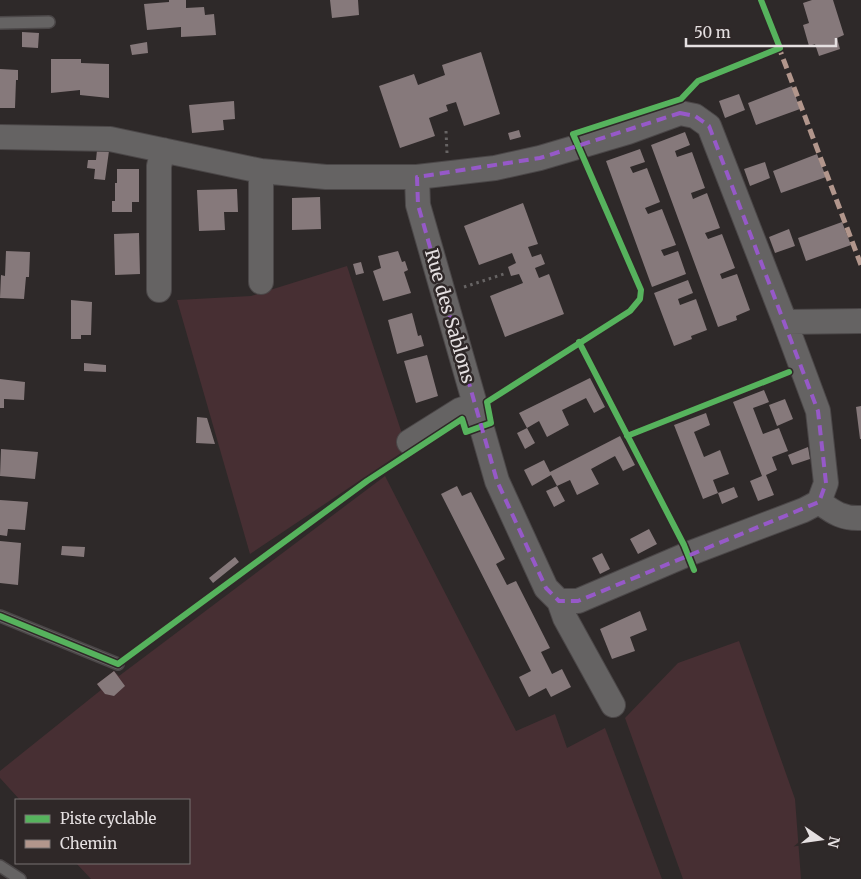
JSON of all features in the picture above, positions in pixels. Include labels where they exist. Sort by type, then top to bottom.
[{"type":"street","points":[[0,137],[110,139],[261,171],[326,177],[417,176],[495,168],[540,158],[628,132],[680,113],[695,116],[709,126],[818,411],[826,483],[819,502],[804,510],[688,554],[578,601],[559,600]]},
{"type":"street","points":[[159,290],[159,166],[163,150]]},
{"type":"street","points":[[261,171],[261,282]]},
{"type":"street","name":"Rue des Sablons","points":[[417,176],[418,205],[497,481],[546,588],[559,600],[565,618],[613,705]]},
{"type":"street","points":[[785,322],[861,321]]},
{"type":"street","points":[[409,442],[460,410],[475,405]]},
{"type":"street","points":[[819,502],[847,519],[861,518]]},
{"type":"lane","points":[[0,23],[49,22]]},
{"type":"lane","points":[[0,616],[118,664]]},
{"type":"lane","points":[[0,866],[20,879]]},
{"type":"path","points":[[444,294],[504,274]]},
{"type":"highlighted area","points":[[680,113],[695,116],[709,126],[818,411],[826,483],[819,502],[578,601],[559,601],[546,588],[497,481],[418,205],[417,177],[540,158]]},
{"type":"shaded area","points":[[347,266],[407,449],[250,554],[177,300],[251,296]]},
{"type":"shaded area","points":[[385,476],[516,731],[555,714],[567,748],[605,728],[662,879],[91,879],[77,864],[190,864],[190,799],[19,799],[0,778],[0,771],[101,690],[97,684],[114,671],[119,676]]},
{"type":"shaded area","points":[[739,641],[795,799],[801,879],[683,879],[625,718],[678,663]]},
{"type":"building","points":[[169,0],[186,0],[186,8],[204,7],[205,15],[214,14],[216,35],[181,37],[181,27],[147,30],[144,4],[169,2]]},
{"type":"building","points":[[330,0],[358,0],[359,15],[332,18]]},
{"type":"building","points":[[812,0],[833,0],[844,35],[837,38],[840,49],[819,56],[815,44],[809,46],[803,25],[809,23],[803,3]]},
{"type":"building","points":[[22,32],[39,33],[38,48],[22,47]]},
{"type":"building","points":[[147,42],[148,53],[132,55],[130,45]]},
{"type":"building","points":[[481,52],[500,114],[464,126],[456,102],[446,105],[448,111],[429,118],[435,136],[400,148],[379,86],[414,74],[418,85],[445,75],[442,65]]},
{"type":"building","points":[[51,59],[81,59],[81,63],[109,64],[109,98],[80,95],[80,90],[51,93]]},
{"type":"building","points":[[0,69],[18,70],[15,108],[0,108]]},
{"type":"building","points":[[792,86],[800,109],[756,125],[748,103]]},
{"type":"building","points":[[739,94],[745,110],[725,118],[719,101]]},
{"type":"building","points":[[234,101],[235,119],[223,120],[224,130],[192,133],[189,105]]},
{"type":"building","points":[[519,130],[521,137],[510,140],[508,133]]},
{"type":"building","points":[[685,132],[690,145],[675,151],[677,157],[692,152],[705,188],[691,193],[693,199],[707,193],[720,228],[705,233],[708,239],[722,234],[735,268],[720,274],[722,279],[737,274],[750,310],[736,316],[737,320],[718,327],[651,145]]},
{"type":"building","points":[[640,149],[645,162],[630,167],[633,173],[647,168],[660,202],[645,208],[648,214],[662,209],[676,245],[661,250],[664,256],[678,251],[686,274],[652,287],[606,161]]},
{"type":"building","points":[[97,150],[109,151],[105,180],[94,179],[95,169],[87,168],[88,160],[96,160]]},
{"type":"building","points":[[817,154],[826,177],[781,193],[773,171]]},
{"type":"building","points":[[765,162],[770,178],[750,186],[744,169]]},
{"type":"building","points":[[117,169],[139,169],[139,202],[132,202],[132,212],[112,212],[112,201],[115,201]]},
{"type":"building","points":[[237,189],[238,212],[224,212],[225,230],[199,231],[197,190]]},
{"type":"building","points":[[320,197],[321,229],[292,230],[292,198]]},
{"type":"building","points":[[523,203],[538,244],[528,247],[532,257],[541,254],[545,264],[535,268],[539,278],[549,274],[564,314],[505,337],[490,296],[523,283],[519,274],[511,276],[508,267],[516,263],[512,253],[479,265],[464,226]]},
{"type":"building","points":[[842,222],[851,245],[806,261],[798,238]]},
{"type":"building","points":[[789,229],[795,246],[775,253],[769,237]]},
{"type":"building","points":[[139,233],[140,274],[115,275],[114,234]]},
{"type":"building","points":[[6,251],[30,252],[29,277],[26,277],[24,299],[0,298],[1,275],[5,276]]},
{"type":"building","points":[[398,251],[402,262],[405,261],[408,270],[404,272],[411,293],[383,301],[373,271],[381,268],[378,256]]},
{"type":"building","points":[[361,262],[364,273],[356,275],[353,264]]},
{"type":"building","points":[[688,280],[693,293],[678,299],[680,305],[696,299],[707,330],[691,336],[692,339],[674,346],[654,293]]},
{"type":"building","points":[[71,300],[92,302],[91,335],[81,335],[81,339],[71,339]]},
{"type":"building","points":[[412,313],[418,336],[421,335],[424,346],[397,354],[388,320]]},
{"type":"building","points":[[427,355],[438,396],[416,403],[404,361]]},
{"type":"building","points":[[84,363],[106,365],[106,372],[84,371]]},
{"type":"building","points":[[590,378],[605,407],[594,413],[586,398],[562,410],[569,425],[547,437],[539,421],[527,428],[519,413]]},
{"type":"building","points":[[0,379],[25,382],[24,400],[4,399],[4,408],[0,408]]},
{"type":"building","points":[[764,390],[769,402],[753,408],[763,434],[779,428],[788,451],[772,457],[777,470],[766,475],[774,495],[758,501],[750,481],[762,476],[733,402]]},
{"type":"building","points":[[785,399],[793,419],[777,426],[769,405]]},
{"type":"building","points":[[861,406],[861,439],[860,439],[856,407]]},
{"type":"building","points":[[706,413],[710,425],[694,432],[704,457],[720,450],[729,474],[713,480],[718,493],[703,499],[674,425]]},
{"type":"building","points":[[197,417],[207,418],[215,444],[196,443]]},
{"type":"building","points":[[527,428],[535,443],[525,449],[517,433]]},
{"type":"building","points":[[620,436],[635,465],[623,471],[615,456],[591,469],[599,484],[577,495],[570,480],[557,486],[551,475],[532,486],[524,470],[544,460],[550,472]]},
{"type":"building","points":[[808,447],[810,459],[792,465],[788,455]]},
{"type":"building","points":[[1,449],[38,452],[35,479],[0,476]]},
{"type":"building","points":[[457,486],[462,496],[471,492],[505,559],[496,564],[507,585],[516,581],[550,648],[541,652],[552,674],[562,669],[571,687],[551,697],[546,688],[529,697],[519,677],[531,671],[441,494]]},
{"type":"building","points":[[557,486],[565,501],[554,507],[546,491]]},
{"type":"building","points":[[734,487],[738,497],[722,504],[718,493]]},
{"type":"building","points":[[0,500],[28,502],[25,530],[8,529],[7,536],[0,535]]},
{"type":"building","points":[[649,529],[657,544],[638,554],[630,539]]},
{"type":"building","points":[[0,541],[21,543],[18,585],[0,583]]},
{"type":"building","points":[[62,546],[85,547],[84,557],[61,555]]},
{"type":"building","points":[[602,553],[610,569],[600,574],[592,558]]},
{"type":"building","points":[[235,557],[239,562],[213,583],[209,578]]},
{"type":"building","points":[[640,611],[647,630],[630,637],[635,651],[612,659],[600,629]]},
{"type":"building","points":[[114,671],[125,686],[114,696],[105,694],[97,684]]},
{"type":"marked path","points":[[778,45],[861,265]]},
{"type":"cycle path","points":[[0,616],[118,664],[367,481],[462,419],[466,432],[491,423],[487,402],[630,311],[640,299],[641,290],[573,134],[681,99],[698,81],[780,48],[761,0]]},
{"type":"cycle path","points":[[579,342],[684,545],[694,570]]},
{"type":"cycle path","points":[[627,436],[789,372]]}]
